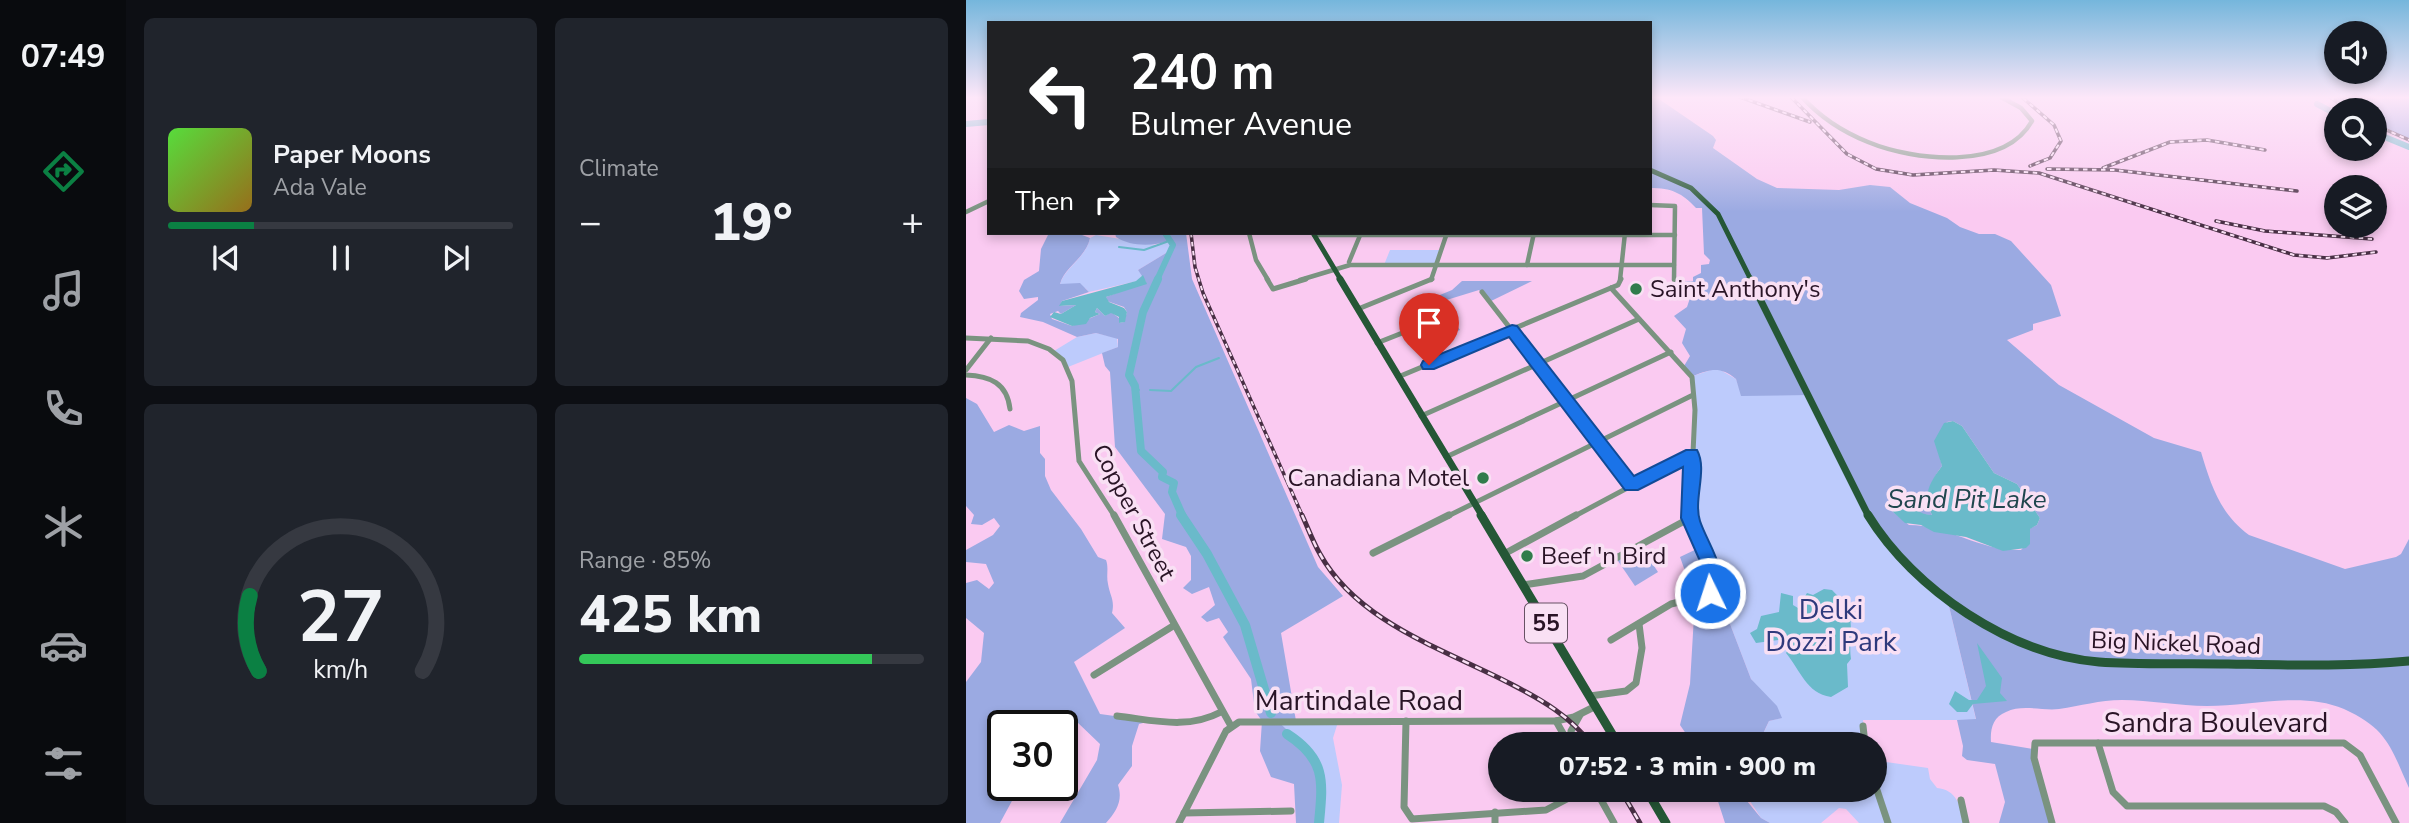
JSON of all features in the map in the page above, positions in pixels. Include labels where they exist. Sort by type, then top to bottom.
[{"type":"main road","name":"Big Nickel Road","points":[[1652,171],[1691,188],[1718,214],[1869,518],[1901,561],[1954,606],[2020,642],[2065,657],[2097,662],[2356,666],[2409,661]]},
{"type":"main road","name":"55","points":[[1315,235],[1611,732]]},
{"type":"main road","points":[[1654,802],[1666,823]]},
{"type":"street","points":[[1858,135],[1876,145],[1905,151],[1962,154],[2008,148],[2023,135]]},
{"type":"street","points":[[966,212],[987,202]]},
{"type":"street","points":[[1652,205],[1673,205],[1674,281]]},
{"type":"street","points":[[1250,235],[1256,260],[1271,288],[1350,265],[1674,265]]},
{"type":"street","points":[[1349,262],[1361,235]]},
{"type":"street","points":[[1357,310],[1429,282],[1447,235]]},
{"type":"street","points":[[1527,265],[1534,235]]},
{"type":"street","points":[[1398,377],[1611,288],[1621,281],[1625,235]]},
{"type":"street","points":[[1652,235],[1675,235]]},
{"type":"street","points":[[1611,288],[1692,377],[1690,518],[1709,561],[1710,593],[1671,604],[1611,640]]},
{"type":"street","points":[[1482,292],[1632,485]]},
{"type":"street","points":[[1421,416],[1639,319]]},
{"type":"street","points":[[1377,342],[1430,322]]},
{"type":"street","name":"Copper Street","points":[[966,338],[1035,343],[1059,355],[1066,365],[1072,381],[1077,457],[1112,513],[1231,726]]},
{"type":"street","points":[[966,370],[991,338]]},
{"type":"street","points":[[1446,457],[1671,352]]},
{"type":"street","points":[[966,375],[988,377],[1001,383],[1008,391],[1010,409]]},
{"type":"street","points":[[1373,553],[1693,395]]},
{"type":"street","points":[[1504,554],[1692,454]]},
{"type":"street","points":[[1523,585],[1583,576],[1690,518]]},
{"type":"street","points":[[1590,696],[1596,693],[1623,692],[1636,683],[1642,648],[1639,624]]},
{"type":"street","points":[[1094,675],[1174,626]]},
{"type":"street","name":"Martindale Road","points":[[1179,823],[1231,726],[1247,720],[1556,720],[1580,715],[1596,706]]},
{"type":"street","points":[[1117,716],[1151,722],[1200,723],[1222,712]]},
{"type":"street","points":[[1571,732],[1580,715]]},
{"type":"street","points":[[1556,720],[1563,732]]},
{"type":"street","points":[[1406,721],[1404,807],[1408,817],[1424,820],[1552,809],[1564,802]]},
{"type":"street","points":[[1863,726],[1864,732]]},
{"type":"street","points":[[2098,743],[2113,792],[2127,806],[2317,806],[2330,808],[2345,823]]},
{"type":"street","name":"Sandra Boulevard","points":[[2052,823],[2033,745],[2344,743],[2360,755],[2396,823]]},
{"type":"street","points":[[1961,800],[1966,823]]},
{"type":"street","points":[[1602,802],[1614,823]]},
{"type":"street","points":[[1881,802],[1888,823]]},
{"type":"street","points":[[1184,813],[1255,814],[1291,811]]},
{"type":"street","points":[[1494,812],[1495,823]]},
{"type":"green space","points":[[1096,235],[1157,245],[1169,241],[1173,245],[1171,250],[1138,270],[1143,275],[1137,281],[1089,292],[1085,288],[1060,284],[1088,245],[1090,238]]},
{"type":"green space","points":[[1390,250],[1442,250],[1437,265],[1384,265]]},
{"type":"green space","points":[[1096,333],[1117,338],[1118,347],[1068,367],[1054,351],[1077,337]]},
{"type":"green space","name":"Delki Dozzi Park","points":[[1717,368],[1736,379],[1740,390],[1809,395],[1948,602],[1976,720],[1863,720],[1864,732],[1763,732],[1769,721],[1781,718],[1751,679],[1730,624],[1706,615],[1700,598],[1711,593],[1692,526],[1693,376]]},
{"type":"green space","points":[[1277,721],[1338,722],[1333,738],[1342,785],[1339,823],[1320,823],[1323,792],[1319,762],[1307,745]]},
{"type":"green space","points":[[1887,762],[1928,768],[1930,779],[1937,788],[1949,792],[1957,800],[1966,823],[1859,823],[1846,809],[1839,808],[1821,823],[1770,823],[1761,818],[1751,802],[1887,802]]},
{"type":"shaded area","points":[[1652,135],[1712,135],[1716,140],[1713,148],[1757,179],[1777,188],[1839,190],[1870,185],[1890,187],[1910,203],[1947,218],[1960,227],[1979,234],[1995,234],[2011,241],[2051,285],[2061,316],[2033,324],[2033,330],[2007,340],[2059,385],[2154,438],[2201,452],[2213,487],[2224,508],[2249,535],[2345,569],[2396,557],[2401,554],[2409,539],[2409,788],[2392,751],[2379,732],[2359,716],[2328,704],[2294,700],[2207,706],[2114,700],[2059,709],[2019,708],[2006,712],[1995,720],[1991,742],[2033,749],[2052,823],[1999,823],[2005,802],[1995,764],[1967,760],[1962,756],[1963,746],[1957,720],[1976,719],[1948,602],[1881,538],[1809,395],[1741,396],[1736,379],[1725,372],[1710,370],[1693,376],[1684,366],[1690,356],[1682,343],[1686,329],[1674,316],[1687,307],[1690,298],[1680,294],[1679,282],[1693,281],[1693,277],[1701,273],[1701,265],[1709,264],[1710,260],[1704,254],[1702,208],[1696,208],[1676,192],[1652,188]],"holes":[[[1953,421],[1962,426],[1994,473],[2017,484],[2040,518],[2037,525],[2029,529],[2028,542],[2021,550],[1993,547],[1937,529],[1909,525],[1892,511],[1892,505],[1898,505],[1932,515],[1928,497],[1942,466],[1936,440],[1947,422]]]},
{"type":"shaded area","points":[[1048,235],[1082,235],[1090,238],[1088,245],[1066,272],[1060,284],[1080,283],[1089,292],[1062,301],[1060,306],[1076,305],[1061,314],[1058,311],[1050,314],[1052,319],[1072,326],[1100,314],[1095,312],[1097,308],[1105,316],[1111,312],[1119,318],[1119,323],[1124,322],[1127,312],[1124,307],[1107,301],[1106,297],[1146,282],[1138,270],[1171,250],[1173,245],[1169,241],[1149,245],[1135,244],[1116,235],[1186,235],[1192,279],[1318,567],[1343,596],[1281,633],[1296,721],[1278,721],[1308,747],[1319,764],[1322,783],[1320,823],[1296,823],[1294,784],[1271,777],[1260,751],[1262,721],[1255,711],[1251,679],[1223,637],[1228,632],[1219,618],[1207,622],[1201,617],[1215,605],[1209,587],[1192,594],[1183,588],[1191,580],[1191,556],[1186,547],[1162,539],[1165,514],[1115,447],[1110,372],[1105,366],[1102,353],[1118,347],[1118,339],[1096,333],[1077,337],[1043,322],[1020,317],[1021,313],[1038,300],[1038,297],[1024,299],[1019,291],[1024,280],[1039,271],[1041,249]]},
{"type":"shaded area","points":[[1462,281],[1532,281],[1489,302],[1479,290],[1440,302],[1460,330],[1434,340],[1431,335],[1435,330],[1431,319],[1433,316],[1423,302],[1452,290]]},
{"type":"shaded area","points":[[966,398],[977,404],[994,432],[1009,425],[1024,431],[1040,426],[1040,453],[1045,459],[1045,476],[1051,490],[1081,529],[1098,557],[1106,560],[1107,581],[1113,601],[1112,613],[1125,628],[1074,662],[1100,714],[1151,721],[1139,724],[1132,746],[1132,766],[1118,785],[1118,805],[1106,823],[1060,823],[1073,801],[1078,801],[1078,792],[1097,760],[1100,744],[1078,723],[1078,710],[987,710],[987,801],[1012,801],[1000,823],[966,823],[966,682],[981,662],[984,633],[966,618],[966,583],[977,580],[989,589],[994,583],[986,564],[966,562],[966,550],[993,535],[1000,526],[994,518],[982,525],[971,524],[974,515],[966,506]]},
{"type":"shaded area","points":[[1640,545],[1658,572],[1635,586],[1616,558]]},
{"type":"shaded area","points":[[1703,546],[1712,587],[1700,598],[1706,615],[1730,624],[1751,679],[1777,706],[1782,718],[1769,721],[1764,732],[1685,732],[1680,725],[1690,684],[1695,599],[1680,557]]},
{"type":"shaded area","points":[[1718,802],[1748,802],[1761,818],[1770,823],[1725,823]]},
{"type":"water","points":[[1143,275],[1147,284],[1106,297],[1109,302],[1124,308],[1127,312],[1125,322],[1119,323],[1119,317],[1111,313],[1105,316],[1097,308],[1095,312],[1100,314],[1090,318],[1086,324],[1072,326],[1050,317],[1054,312],[1061,314],[1076,305],[1059,306],[1062,301],[1136,281]]},
{"type":"water","name":"Sand Pit Lake","points":[[1953,421],[1962,426],[1994,473],[2017,484],[2040,518],[2037,525],[2030,529],[2030,544],[2026,548],[2003,551],[1966,537],[1934,532],[1921,525],[1905,523],[1892,511],[1892,505],[1903,504],[1932,515],[1928,490],[1942,466],[1934,441],[1944,423]]},
{"type":"water","points":[[1824,589],[1832,590],[1844,602],[1851,623],[1848,687],[1831,697],[1816,691],[1805,680],[1786,653],[1791,645],[1786,639],[1756,643],[1750,633],[1757,629],[1761,616],[1779,612],[1781,593],[1793,596],[1793,605],[1798,608],[1807,593],[1813,595]]},
{"type":"water","points":[[1977,643],[2002,678],[2000,693],[2007,701],[1973,704],[1967,712],[1957,712],[1949,704],[1955,691],[1969,700],[1977,700],[1986,686]]},
{"type":"waterway","points":[[2387,138],[2409,147]]},
{"type":"waterway","points":[[1157,280],[1173,245],[1166,235]]},
{"type":"waterway","points":[[1119,247],[1144,250],[1169,241]]},
{"type":"waterway","points":[[1158,279],[1143,312],[1129,375],[1135,386],[1141,451],[1163,472],[1162,477],[1174,483],[1172,492],[1183,517]]},
{"type":"waterway","points":[[1150,390],[1171,391],[1196,367],[1219,358]]},
{"type":"waterway","points":[[1135,389],[1139,390]]},
{"type":"waterway","points":[[1181,515],[1207,554],[1245,625],[1271,713]]},
{"type":"waterway","points":[[1287,734],[1309,753],[1319,772],[1319,823]]},
{"type":"railway","points":[[1829,135],[1847,154],[1876,169],[1913,175],[1994,170],[2039,173],[2294,255],[2327,258],[2376,252]]},
{"type":"railway","points":[[2030,166],[2050,158],[2061,141],[2059,135]]},
{"type":"railway","points":[[2399,135],[2409,140]]},
{"type":"railway","points":[[2103,168],[2170,142],[2207,140],[2265,150]]},
{"type":"railway","points":[[2047,169],[2115,170],[2297,191]]},
{"type":"railway","points":[[2216,221],[2265,231],[2372,239]]},
{"type":"railway","points":[[1191,235],[1195,267],[1203,293],[1303,517]]},
{"type":"railway","points":[[1302,515],[1320,554],[1336,578],[1357,599],[1405,632],[1544,703],[1581,732]]},
{"type":"railway","points":[[1628,802],[1640,823]]},
{"type":"place","name":"Saint Anthony's","points":[[1636,289]]},
{"type":"place","name":"Canadiana Motel","points":[[1483,478]]},
{"type":"place","name":"Beef 'n Bird","points":[[1527,556]]},
{"type":"route","points":[[1429,365],[1512,330],[1632,485],[1692,454],[1691,526],[1709,561],[1712,580],[1710,593]]}]
